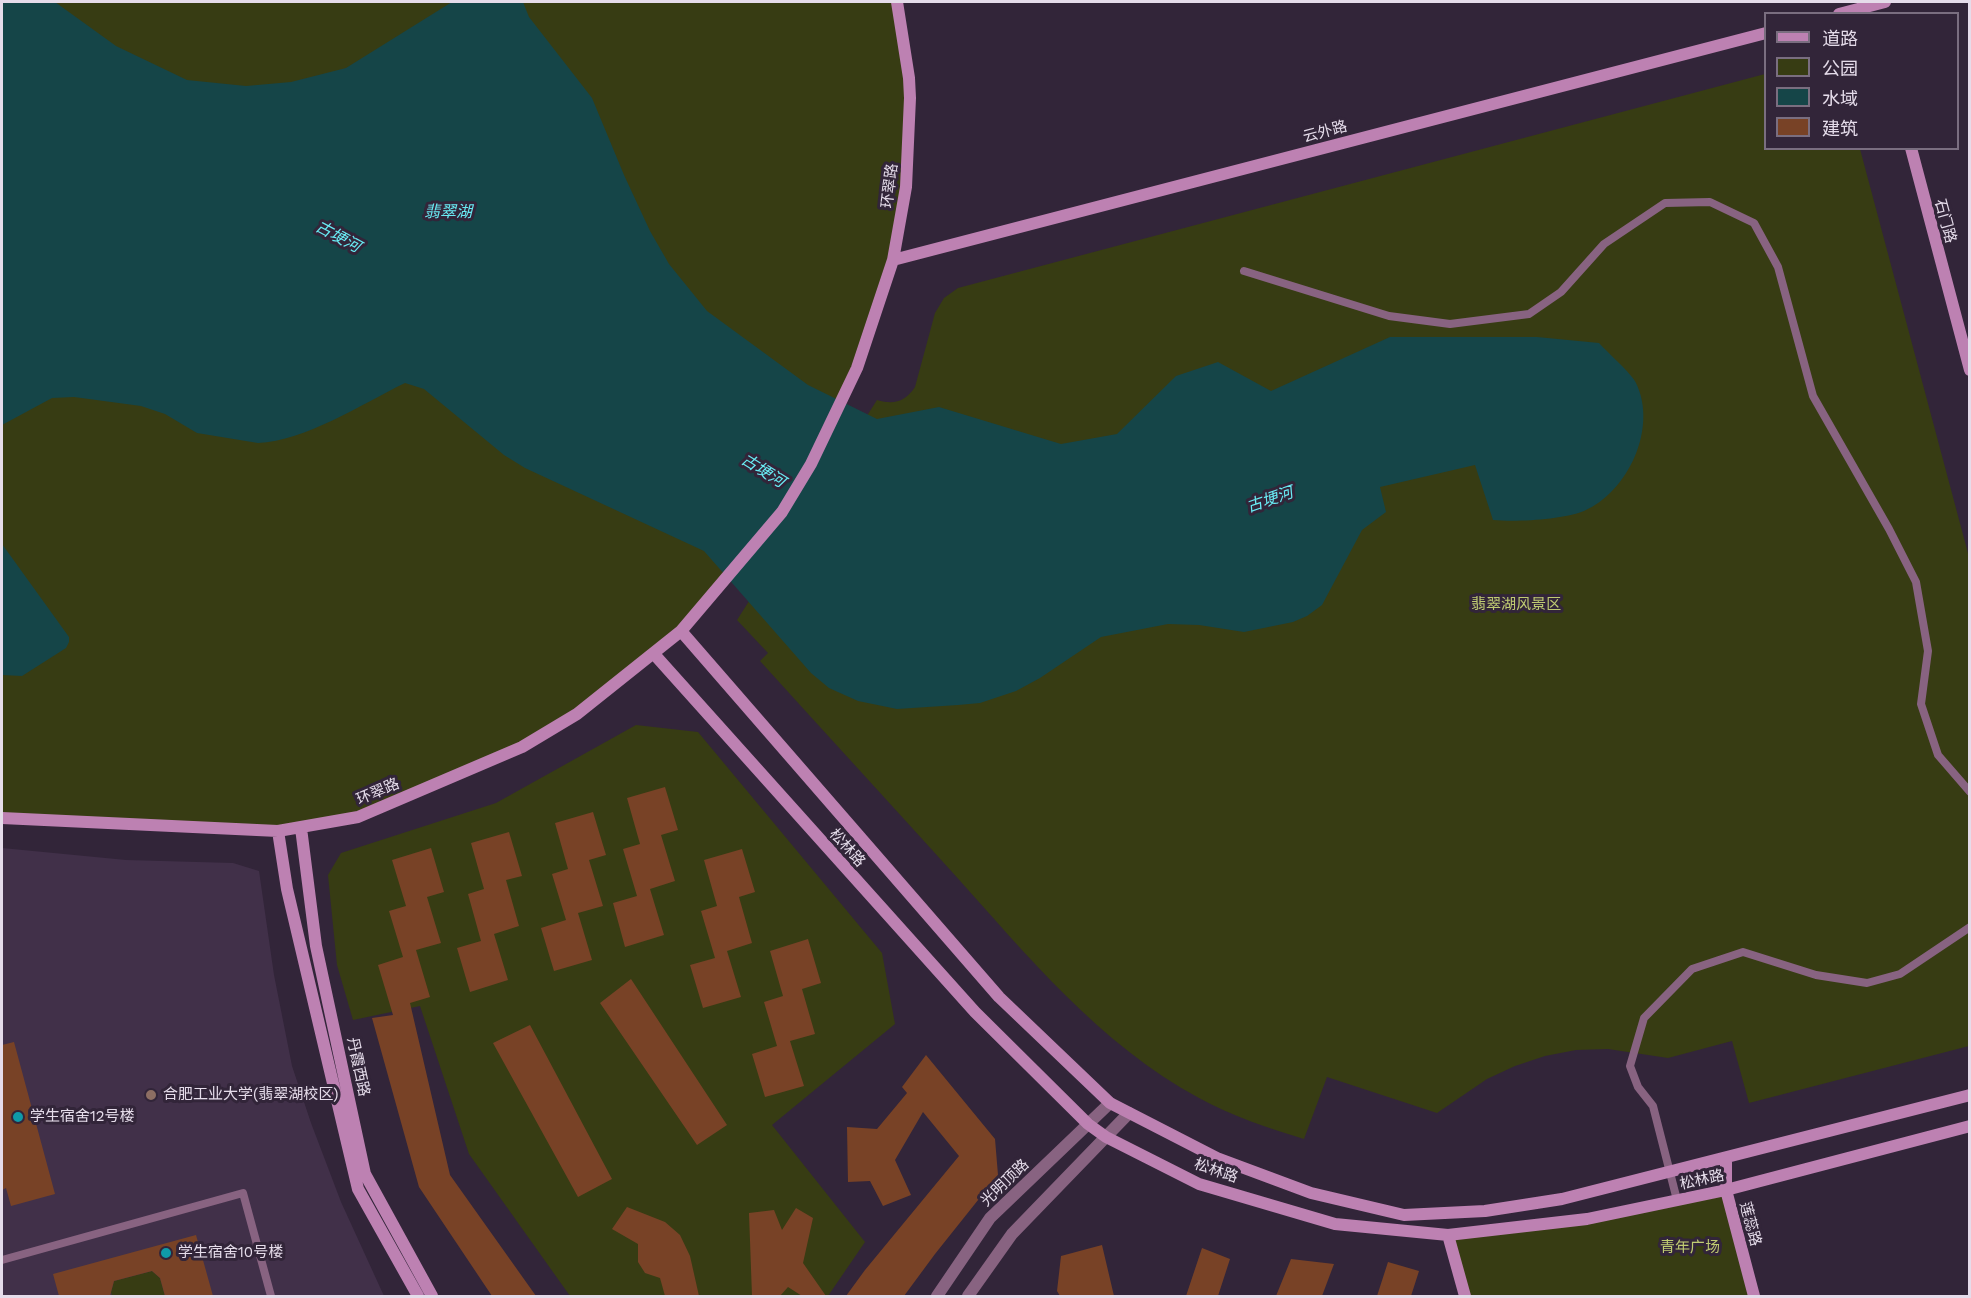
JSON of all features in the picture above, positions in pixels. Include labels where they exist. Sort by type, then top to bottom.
[{"type":"street","name":"环翠路","points":[[2,819],[278,831],[358,818],[522,747],[577,714],[681,631],[782,512],[811,464],[857,368],[893,260],[906,187],[910,117],[909,78],[897,2]]},
{"type":"street","points":[[1847,12],[1876,5]]},
{"type":"street","name":"云外路","points":[[893,260],[1764,34]]},
{"type":"street","name":"石门路","points":[[1912,150],[1970,370]]},
{"type":"street","name":"松林路","points":[[681,631],[999,997],[1110,1103],[1217,1158],[1300,1190],[1404,1215],[1485,1211],[1551,1201],[1970,1095]]},
{"type":"street","name":"松林路","points":[[654,654],[975,1012],[1088,1124],[1106,1137],[1199,1184],[1335,1224],[1449,1235],[1587,1219],[1726,1190],[1970,1126]]},
{"type":"street","name":"丹霞西路","points":[[301,828],[316,946],[365,1174],[432,1296]]},
{"type":"street","name":"丹霞西路","points":[[278,831],[287,889],[358,1189],[418,1296]]},
{"type":"street","name":"光明顶路","points":[[937,1296],[990,1218],[1110,1103]]},
{"type":"street","points":[[968,1296],[1012,1234],[1129,1113]]},
{"type":"street","name":"莲蕊路","points":[[1726,1158],[1726,1190],[1754,1296]]},
{"type":"street","points":[[1449,1235],[1465,1296]]},
{"type":"lane","points":[[1244,271],[1389,316],[1450,324],[1529,314],[1561,292],[1604,244],[1665,203],[1710,202],[1754,224],[1778,267],[1813,396],[1916,582],[1928,651],[1921,704],[1938,754],[1970,792]]},
{"type":"lane","points":[[1677,1200],[1653,1106],[1638,1087],[1630,1066],[1644,1018],[1692,969],[1743,952],[1816,975],[1867,983],[1900,974],[1970,927]]},
{"type":"lane","points":[[2,1260],[243,1193],[271,1296]]},
{"type":"shaded area","name":"合肥工业大学(翡翠湖校区)","points":[[2,848],[126,860],[233,863],[259,871],[274,975],[292,1066],[341,1202],[384,1296],[2,1296]]},
{"type":"green space","points":[[2,2],[897,2],[909,78],[897,242],[857,368],[811,464],[681,631],[522,747],[358,817],[301,828],[2,818]]},
{"type":"green space","name":"翡翠湖风景区","points":[[1764,74],[1764,150],[1860,150],[1969,557],[1969,1046],[1749,1103],[1732,1041],[1668,1058],[1608,1049],[1576,1050],[1545,1056],[1487,1079],[1437,1113],[1327,1077],[1304,1139],[1250,1121],[1199,1098],[1129,1052],[1097,1025],[1037,966],[760,661],[768,653],[737,620],[877,400],[899,401],[915,387],[935,313],[944,298],[958,288]]},
{"type":"green space","points":[[636,725],[698,732],[882,953],[895,1024],[772,1125],[865,1242],[828,1296],[570,1296],[469,1154],[420,1006],[353,1020],[337,965],[328,875],[341,853],[496,803]]},
{"type":"green space","name":"青年广场","points":[[1726,1190],[1754,1296],[1465,1296],[1448,1235],[1587,1219]]},
{"type":"green space","points":[[152,1271],[160,1278],[165,1296],[112,1296],[114,1281]]},
{"type":"water","name":"翡翠湖","points":[[2,2],[55,2],[116,46],[187,80],[246,86],[291,82],[346,68],[452,2],[523,2],[529,17],[592,98],[650,231],[669,264],[707,311],[808,385],[877,419],[939,407],[1061,444],[1117,434],[1176,376],[1218,362],[1271,391],[1390,337],[1537,337],[1599,343],[1636,383],[1642,401],[1641,438],[1626,474],[1614,489],[1600,502],[1574,514],[1526,520],[1493,520],[1475,465],[1380,487],[1386,512],[1362,530],[1322,605],[1307,616],[1293,622],[1244,632],[1199,625],[1168,624],[1101,637],[1040,678],[1016,691],[980,703],[897,709],[858,701],[829,688],[811,673],[704,551],[525,468],[504,455],[424,389],[405,383],[314,429],[276,441],[258,443],[197,433],[165,414],[141,406],[74,397],[52,398],[2,425]]},
{"type":"water","points":[[2,544],[69,637],[66,648],[22,676],[2,675]]},
{"type":"building","points":[[665,787],[678,830],[661,835],[675,881],[650,889],[664,935],[625,947],[613,903],[637,896],[623,849],[640,844],[627,798]]},
{"type":"building","points":[[593,812],[606,855],[589,860],[603,906],[578,913],[592,960],[554,971],[541,928],[566,920],[552,874],[568,869],[555,823]]},
{"type":"building","points":[[509,832],[522,876],[506,880],[519,926],[494,934],[508,980],[470,992],[457,948],[481,941],[468,894],[484,889],[471,843]]},
{"type":"building","points":[[431,848],[444,892],[427,897],[441,943],[416,950],[430,997],[410,1003],[450,1175],[536,1296],[492,1296],[419,1187],[372,1018],[393,1015],[378,965],[403,957],[389,911],[406,906],[392,860]]},
{"type":"building","points":[[742,849],[755,892],[739,897],[752,943],[727,951],[741,997],[703,1008],[690,965],[715,958],[701,911],[717,906],[704,860]]},
{"type":"building","points":[[808,939],[821,983],[802,989],[815,1034],[790,1041],[804,1086],[765,1097],[752,1054],[777,1046],[764,1002],[783,996],[770,951]]},
{"type":"building","points":[[631,979],[727,1125],[697,1145],[600,1003]]},
{"type":"building","points":[[530,1025],[612,1179],[578,1197],[493,1043]]},
{"type":"building","name":"学生宿舍12号楼","points":[[14,1042],[55,1194],[11,1206],[6,1188],[2,1190],[2,1045]]},
{"type":"building","points":[[926,1055],[995,1139],[998,1175],[904,1296],[846,1296],[959,1156],[923,1112],[895,1160],[911,1195],[883,1206],[870,1181],[848,1182],[847,1127],[877,1129],[907,1093],[902,1087]]},
{"type":"building","points":[[627,1207],[665,1222],[680,1235],[690,1256],[699,1296],[665,1296],[660,1278],[645,1273],[638,1262],[638,1244],[612,1229]]},
{"type":"building","points":[[796,1208],[813,1218],[803,1263],[826,1296],[802,1296],[788,1287],[780,1296],[752,1296],[749,1213],[774,1210],[782,1230]]},
{"type":"building","name":"学生宿舍10号楼","points":[[196,1235],[213,1296],[165,1296],[160,1278],[152,1271],[114,1281],[110,1296],[59,1296],[53,1274]]},
{"type":"building","points":[[1102,1245],[1114,1296],[1060,1296],[1057,1291],[1061,1256]]},
{"type":"building","points":[[1202,1248],[1230,1259],[1218,1296],[1186,1296]]},
{"type":"building","points":[[1291,1259],[1334,1264],[1322,1296],[1276,1296]]},
{"type":"building","points":[[1388,1262],[1419,1271],[1411,1296],[1377,1296]]},
{"type":"place","name":"合肥工业大学(翡翠湖校区)","points":[[151,1095]]},
{"type":"place","name":"学生宿舍12号楼","points":[[18,1117]]},
{"type":"place","name":"学生宿舍10号楼","points":[[166,1253]]},
{"type":"water label","name":"古埂河","points":[[338,237]]},
{"type":"water label","name":"古埂河","points":[[763,471]]},
{"type":"water label","name":"古埂河","points":[[1270,500]]}]
